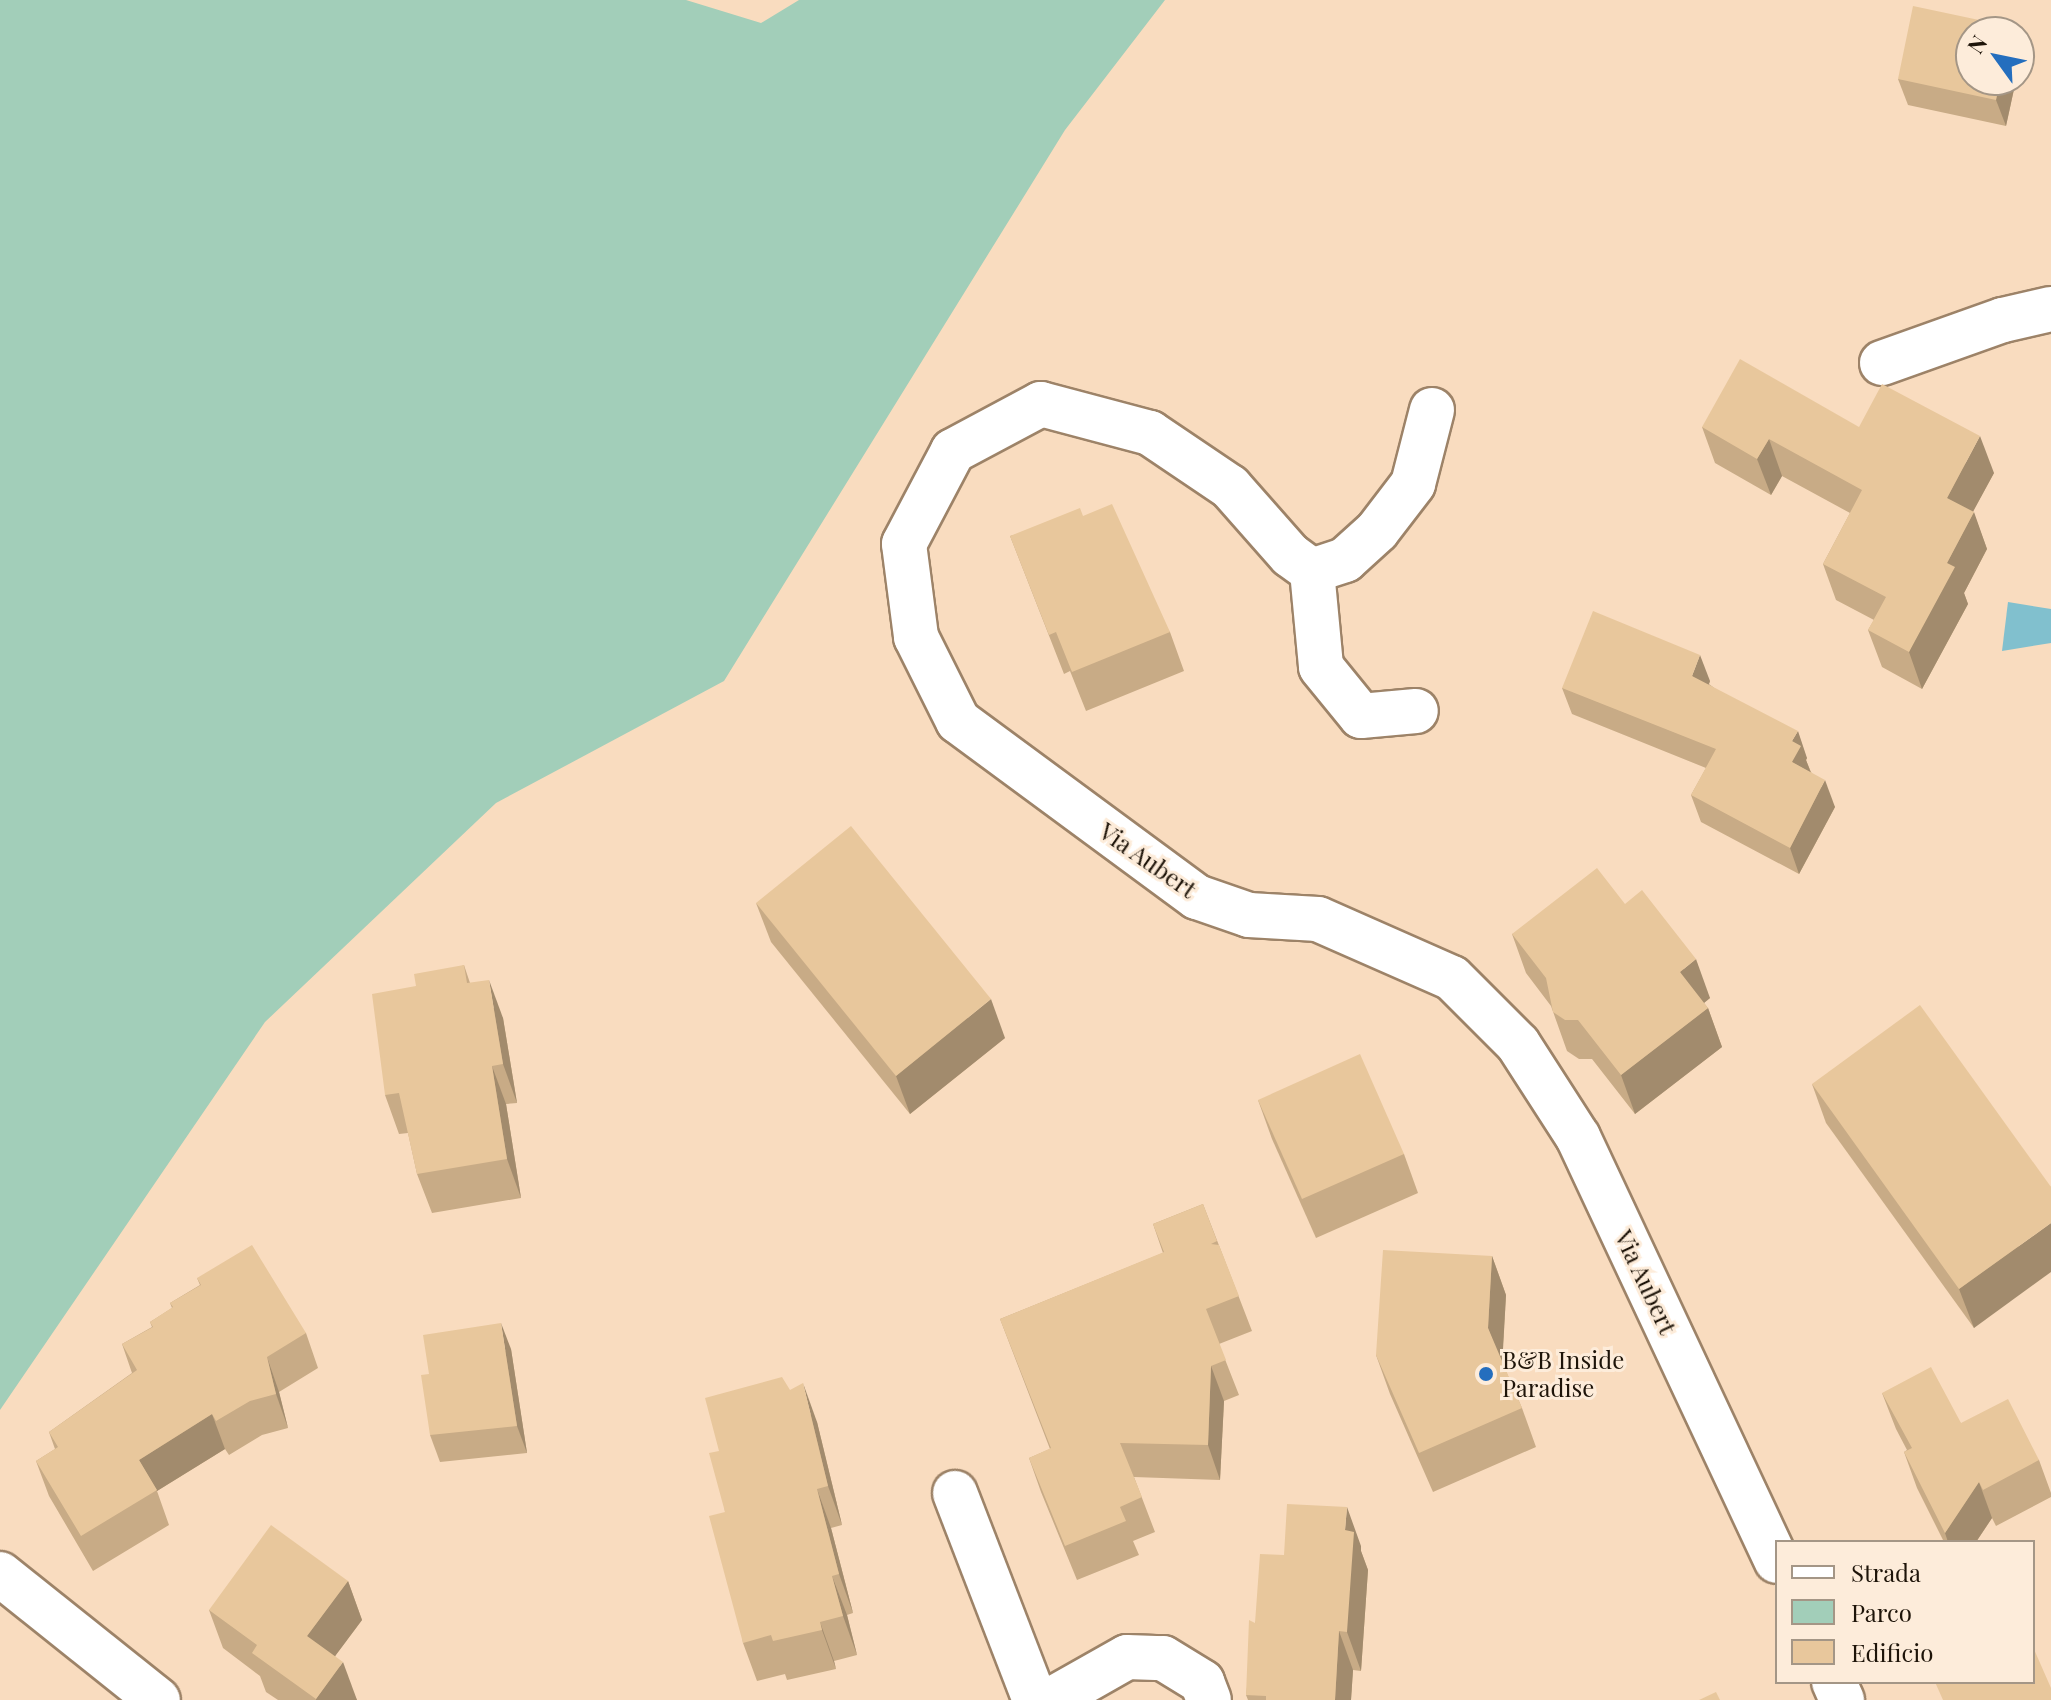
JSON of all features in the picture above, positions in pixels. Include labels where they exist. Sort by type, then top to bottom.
[{"type":"street","points":[[1882,363],[2003,320],[2051,309]]},
{"type":"street","name":"Via Aubert","points":[[1312,571],[1290,555],[1230,487],[1150,433],[1041,404],[953,451],[904,544],[916,637],[958,721],[1197,897],[1249,915],[1318,919],[1452,978],[1518,1044],[1578,1137],[1775,1557]]},
{"type":"street","points":[[1416,711],[1361,716],[1321,667],[1312,571],[1345,560],[1377,531],[1413,484],[1432,410]]},
{"type":"street","points":[[955,1493],[1035,1700]]},
{"type":"street","points":[[0,1574],[158,1700]]},
{"type":"street","points":[[1051,1700],[1127,1657],[1163,1658],[1202,1682],[1209,1700]]},
{"type":"green space","points":[[0,0],[686,0],[761,23],[799,0],[1165,0],[1065,130],[724,681],[496,803],[265,1022],[0,1410]]},
{"type":"water","points":[[2008,602],[2051,609],[2051,643],[2002,651]]},
{"type":"building","points":[[1913,6],[1960,16],[1955,16],[1955,91],[1898,79]]},
{"type":"building","points":[[1740,359],[1859,427],[1882,384],[1980,436],[1947,498],[1974,512],[1947,563],[1955,567],[1909,652],[1868,630],[1886,597],[1823,564],[1862,490],[1769,439],[1757,459],[1702,427]]},
{"type":"building","points":[[1112,504],[1170,632],[1072,672],[1056,632],[1049,635],[1010,536],[1080,508],[1083,516]]},
{"type":"building","points":[[1593,611],[1700,655],[1692,676],[1798,731],[1792,741],[1801,746],[1792,762],[1825,780],[1790,848],[1691,795],[1716,749],[1562,688]]},
{"type":"building","points":[[851,826],[991,999],[896,1076],[756,903]]},
{"type":"building","points":[[1597,868],[1625,904],[1642,890],[1696,959],[1680,972],[1708,1008],[1621,1075],[1578,1020],[1565,1020],[1553,1012],[1546,978],[1512,934]]},
{"type":"building","points":[[464,965],[467,983],[489,980],[503,1064],[492,1066],[507,1159],[417,1174],[399,1093],[385,1095],[372,994],[416,986],[414,974]]},
{"type":"building","points":[[1920,1005],[2051,1187],[2051,1223],[1959,1289],[1812,1084]]},
{"type":"building","points":[[1360,1054],[1404,1154],[1302,1199],[1258,1100]]},
{"type":"building","points":[[1203,1204],[1217,1241],[1211,1244],[1219,1245],[1239,1296],[1206,1309],[1226,1360],[1211,1366],[1208,1445],[1120,1443],[1142,1497],[1120,1507],[1126,1521],[1065,1546],[1029,1458],[1051,1448],[1000,1319],[1164,1252],[1153,1224]]},
{"type":"building","points":[[252,1245],[306,1333],[267,1357],[276,1394],[250,1401],[216,1421],[212,1414],[139,1460],[157,1490],[81,1536],[36,1461],[58,1447],[49,1432],[137,1370],[122,1344],[153,1327],[150,1322],[173,1307],[170,1303],[201,1285],[197,1278]]},
{"type":"building","points":[[1383,1250],[1492,1256],[1488,1328],[1522,1408],[1419,1453],[1376,1355]]},
{"type":"building","points":[[501,1323],[517,1426],[430,1435],[421,1375],[429,1374],[423,1335]]},
{"type":"building","points":[[1931,1367],[1961,1423],[2008,1399],[2039,1460],[1983,1490],[1979,1482],[1945,1533],[1904,1452],[1912,1448],[1882,1393]]},
{"type":"building","points":[[782,1377],[790,1390],[803,1383],[828,1486],[817,1489],[839,1574],[832,1576],[843,1616],[820,1622],[822,1630],[773,1641],[771,1635],[743,1643],[709,1516],[725,1512],[709,1453],[719,1451],[705,1398]]},
{"type":"building","points":[[1287,1504],[1347,1507],[1345,1530],[1354,1532],[1347,1632],[1339,1631],[1335,1700],[1266,1700],[1266,1696],[1246,1695],[1249,1620],[1255,1623],[1260,1554],[1284,1555]]},
{"type":"building","points":[[271,1525],[348,1581],[307,1636],[343,1662],[316,1699],[252,1653],[257,1645],[209,1610]]},
{"type":"building","points":[[2035,1652],[2051,1688],[2051,1700],[1943,1700],[1936,1684],[2035,1684]]},
{"type":"building","points":[[1716,1692],[1720,1700],[1699,1700]]},
{"type":"place","name":"B&B Inside Paradise","points":[[1486,1374]]}]
